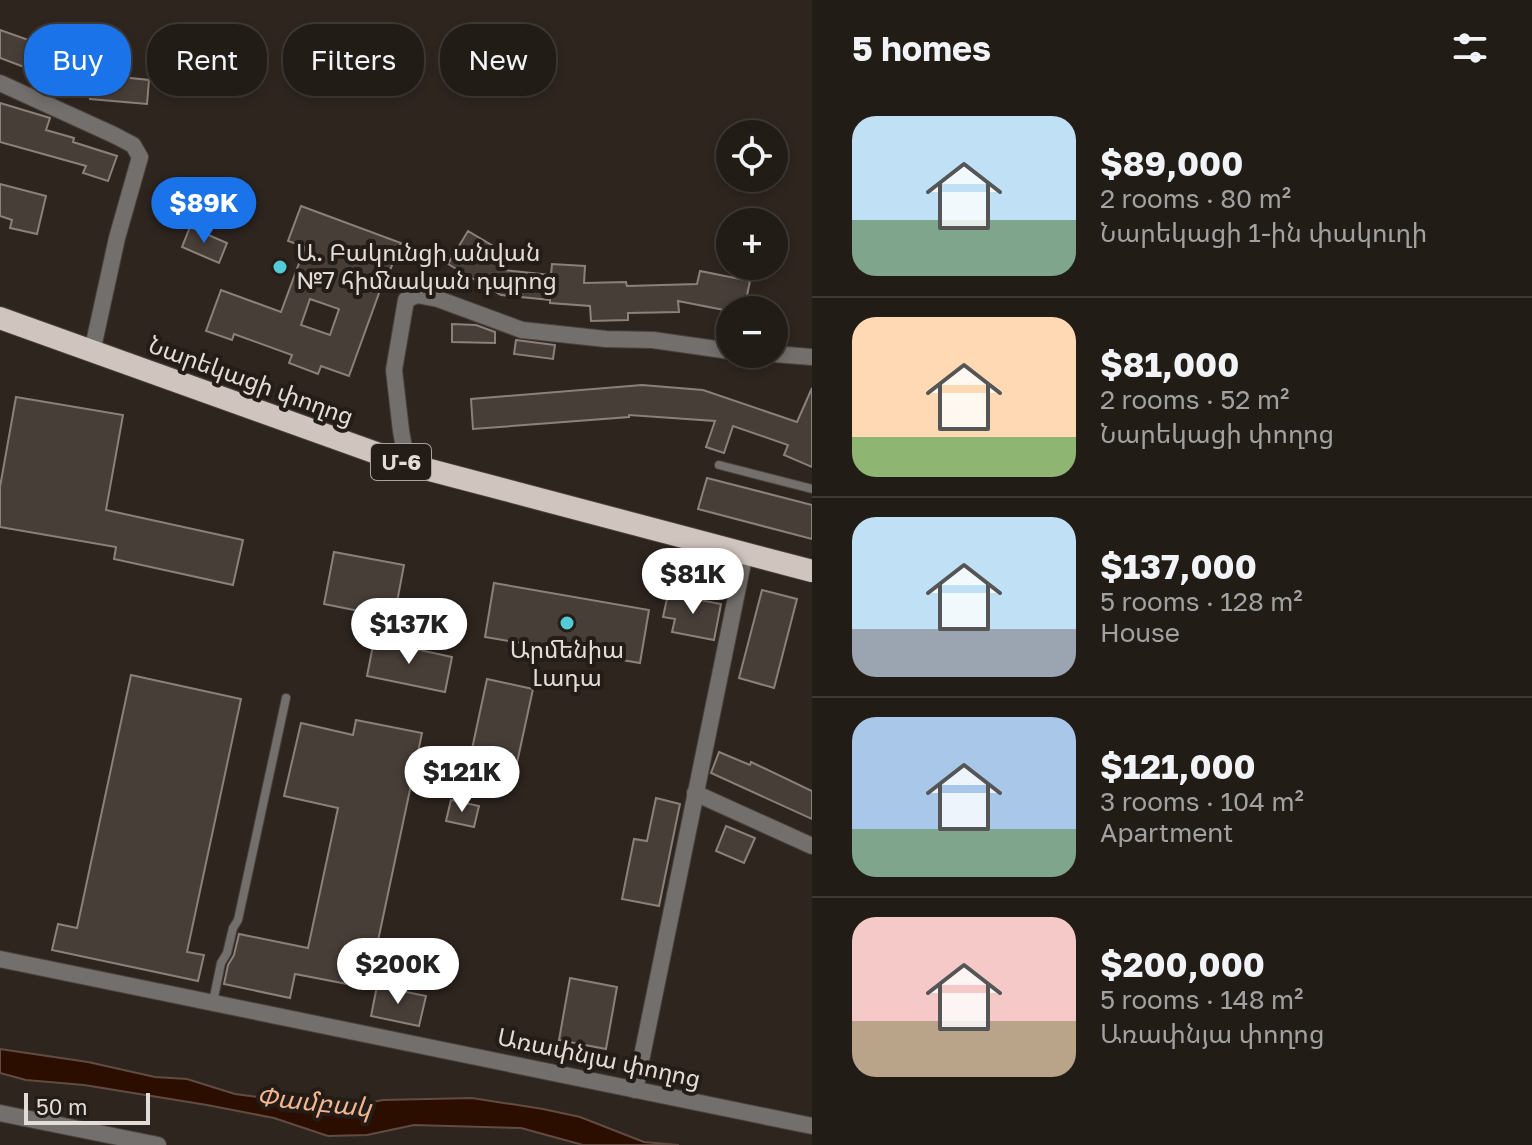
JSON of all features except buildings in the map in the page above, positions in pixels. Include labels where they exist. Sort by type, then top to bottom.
[{"type":"highway","name":"Նարեկացի փողոց","points":[[0,318],[407,464],[812,571]]},
{"type":"street","points":[[0,83],[133,145],[140,157],[117,238],[92,352]]},
{"type":"street","points":[[407,464],[394,370],[406,300],[417,295],[438,299],[522,330],[606,339],[653,340],[716,349]]},
{"type":"street","points":[[788,355],[812,357]]},
{"type":"street","points":[[635,1090],[745,553]]},
{"type":"street","points":[[695,793],[812,846]]},
{"type":"street","name":"Առափնյա փողոց","points":[[0,959],[812,1126]]},
{"type":"street","points":[[0,1113],[158,1145]]},
{"type":"lane","points":[[719,465],[812,489]]},
{"type":"lane","points":[[213,1003],[221,963],[238,920],[286,698]]},
{"type":"water","name":"Փամբակ","points":[[0,1049],[88,1062],[155,1077],[187,1079],[235,1094],[296,1102],[351,1106],[383,1100],[472,1098],[580,1117],[644,1142],[679,1145],[583,1145],[521,1128],[414,1125],[367,1135],[328,1136],[274,1118],[207,1105],[84,1085],[26,1080],[0,1073]]},
{"type":"place","name":"Ա. Բակունցի անվան №7 հիմնական դպրոց","points":[[280,267]]},
{"type":"place","name":"Արմենիա Լադա","points":[[567,623]]}]
